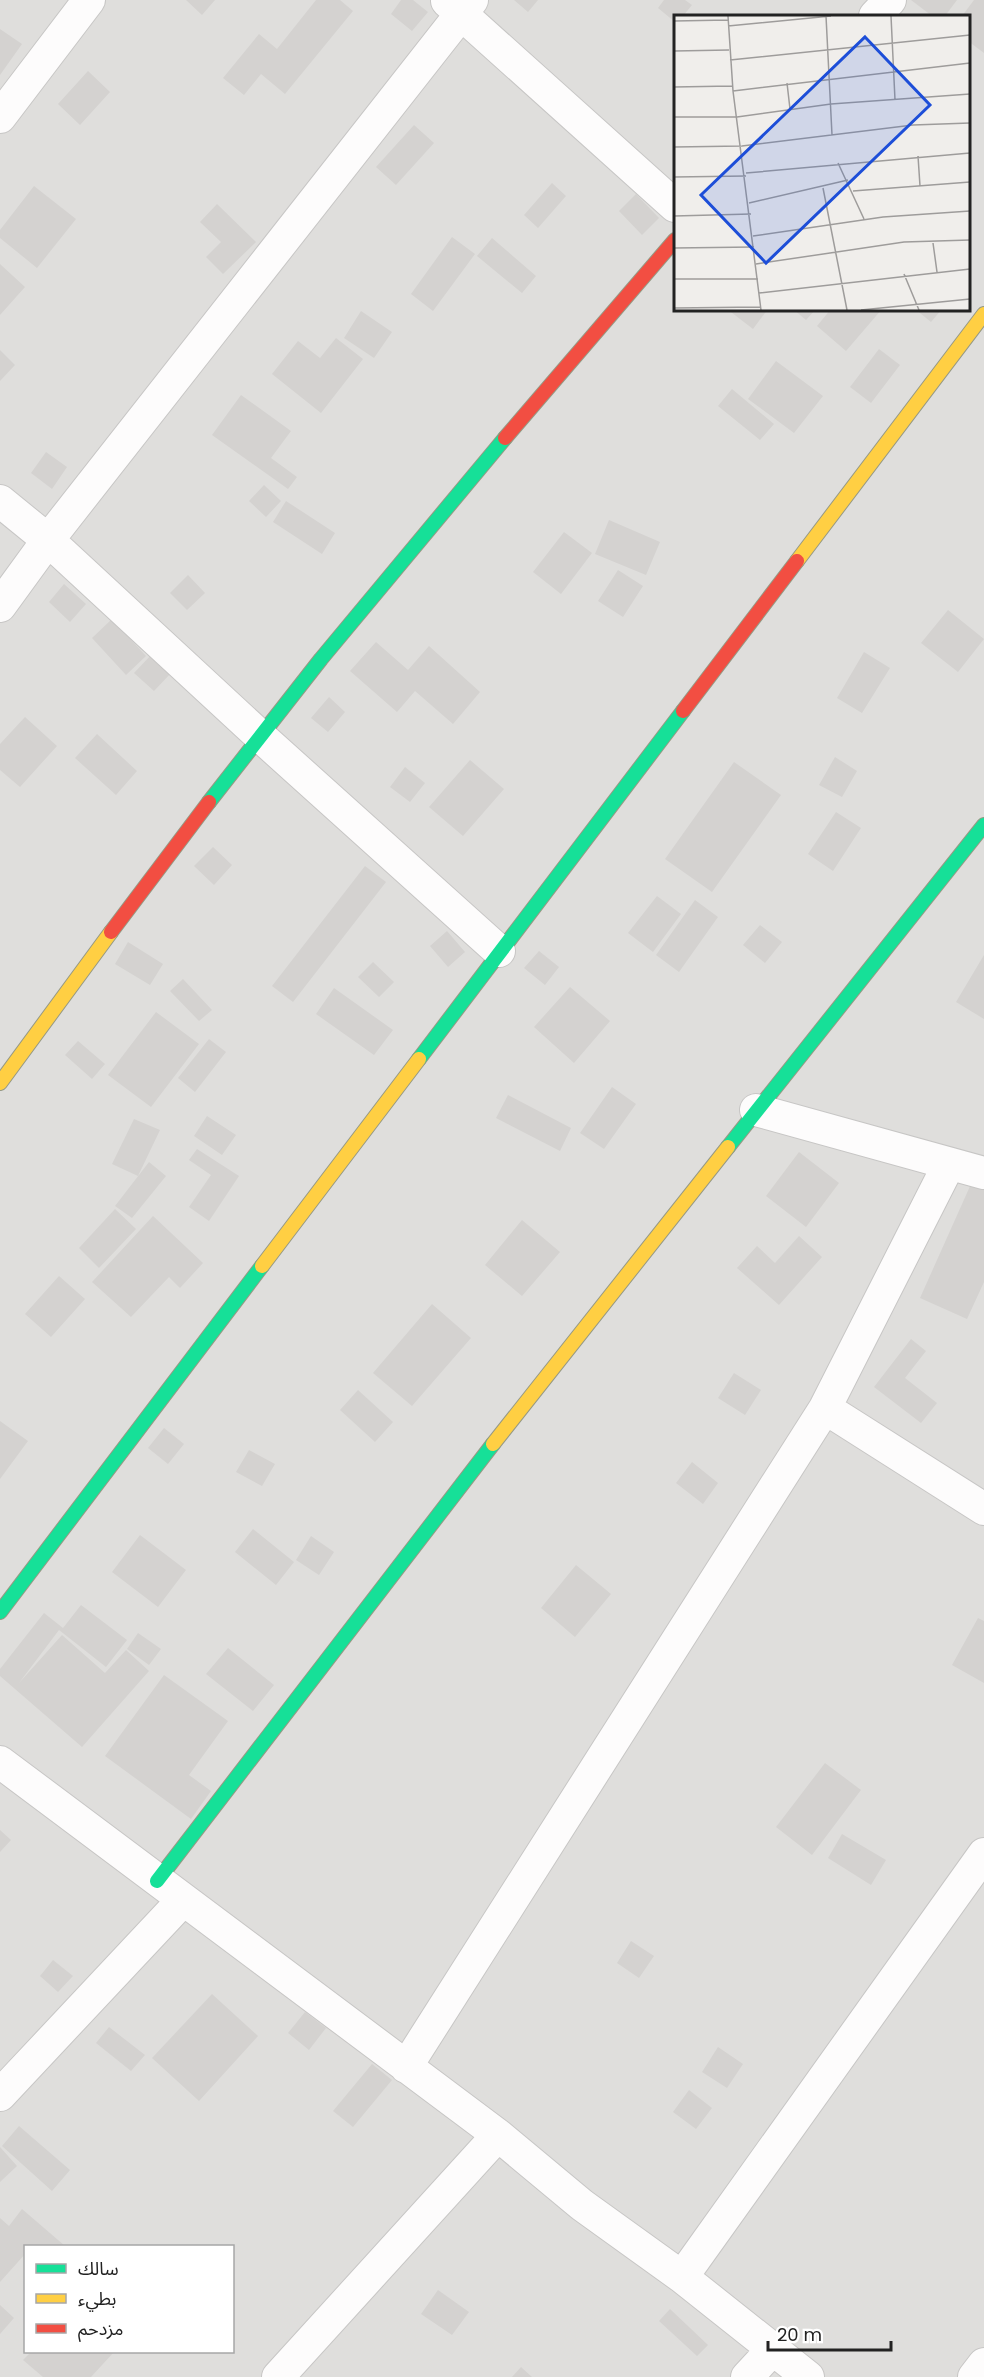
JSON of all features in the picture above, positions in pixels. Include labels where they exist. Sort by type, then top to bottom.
[{"type":"street","points":[[0,117],[89,0]]},
{"type":"street","points":[[876,15],[890,0]]},
{"type":"street","points":[[0,606],[48,540],[460,4],[674,206]]},
{"type":"street","points":[[0,1083],[260,736],[369,599],[674,241]]},
{"type":"street","points":[[0,1612],[984,314]]},
{"type":"street","points":[[0,501],[48,540],[260,736],[499,951]]},
{"type":"street","points":[[157,1881],[508,1424],[984,825]]},
{"type":"street","points":[[756,1110],[984,1173]]},
{"type":"street","points":[[406,2067],[825,1408],[949,1164]]},
{"type":"street","points":[[825,1408],[984,1509]]},
{"type":"street","points":[[0,1762],[498,2135],[582,2205],[682,2277],[808,2377]]},
{"type":"street","points":[[682,2277],[984,1854]]},
{"type":"street","points":[[0,2095],[183,1900]]},
{"type":"street","points":[[278,2377],[498,2135]]},
{"type":"street","points":[[747,2377],[772,2350]]},
{"type":"street","points":[[974,2377],[984,2364]]},
{"type":"shaded area","points":[[0,0],[984,0],[984,2377],[0,2377]]},
{"type":"building","points":[[186,0],[215,0],[202,15]]},
{"type":"building","points":[[316,0],[340,0],[353,11],[285,94],[261,74],[244,95],[223,78],[259,34],[277,49]]},
{"type":"building","points":[[401,0],[413,0],[428,12],[412,31],[391,14]]},
{"type":"building","points":[[514,0],[538,0],[528,12]]},
{"type":"building","points":[[664,0],[685,0],[692,5],[684,15],[674,15],[674,21],[658,8]]},
{"type":"building","points":[[911,0],[957,0],[946,15],[931,15]]},
{"type":"building","points":[[974,0],[984,0],[984,53],[969,42],[969,15],[963,15]]},
{"type":"building","points":[[0,29],[22,44],[0,75]]},
{"type":"building","points":[[88,71],[110,92],[80,125],[58,104]]},
{"type":"building","points":[[414,125],[434,143],[396,185],[376,167]]},
{"type":"building","points":[[552,183],[566,196],[538,228],[524,215]]},
{"type":"building","points":[[34,186],[76,219],[37,268],[0,238],[0,230]]},
{"type":"building","points":[[636,194],[659,218],[642,235],[619,211]]},
{"type":"building","points":[[217,204],[256,242],[223,274],[206,257],[221,242],[200,222]]},
{"type":"building","points":[[452,237],[475,254],[433,311],[411,294]]},
{"type":"building","points":[[492,238],[536,276],[522,293],[477,256]]},
{"type":"building","points":[[0,264],[25,287],[0,315]]},
{"type":"building","points":[[728,310],[767,310],[753,329]]},
{"type":"building","points":[[794,310],[815,310],[806,320]]},
{"type":"building","points":[[830,310],[881,310],[846,351],[817,326]]},
{"type":"building","points":[[916,310],[941,310],[931,322]]},
{"type":"building","points":[[361,311],[392,332],[374,358],[344,338]]},
{"type":"building","points":[[336,338],[363,359],[321,413],[272,374],[298,341],[320,358]]},
{"type":"building","points":[[879,349],[900,365],[871,403],[850,387]]},
{"type":"building","points":[[0,350],[15,365],[0,381]]},
{"type":"building","points":[[776,361],[823,396],[794,433],[748,399]]},
{"type":"building","points":[[732,389],[774,424],[760,440],[718,406]]},
{"type":"building","points":[[241,395],[291,431],[271,458],[297,477],[288,489],[212,435]]},
{"type":"building","points":[[46,452],[67,467],[52,489],[31,473]]},
{"type":"building","points":[[264,485],[281,501],[266,517],[249,501]]},
{"type":"building","points":[[286,501],[335,533],[322,554],[273,522]]},
{"type":"building","points":[[609,520],[660,542],[646,575],[595,554]]},
{"type":"building","points":[[564,532],[592,553],[561,594],[533,572]]},
{"type":"building","points":[[618,570],[643,586],[623,617],[598,601]]},
{"type":"building","points":[[188,575],[205,593],[187,610],[170,593]]},
{"type":"building","points":[[64,584],[86,604],[70,622],[49,602]]},
{"type":"building","points":[[948,610],[984,639],[958,672],[921,643]]},
{"type":"building","points":[[112,619],[146,656],[126,675],[92,638]]},
{"type":"building","points":[[376,642],[408,670],[429,646],[480,692],[453,724],[415,691],[397,712],[350,671]]},
{"type":"building","points":[[864,652],[890,668],[862,713],[837,698]]},
{"type":"building","points":[[152,654],[172,672],[154,691],[134,673]]},
{"type":"building","points":[[329,697],[345,712],[328,732],[311,718]]},
{"type":"building","points":[[25,717],[57,746],[20,787],[0,770],[0,744]]},
{"type":"building","points":[[97,734],[137,771],[116,795],[75,758]]},
{"type":"building","points":[[835,757],[857,771],[842,797],[819,785]]},
{"type":"building","points":[[470,760],[504,789],[463,836],[429,807]]},
{"type":"building","points":[[734,762],[781,795],[712,892],[665,859]]},
{"type":"building","points":[[405,767],[425,783],[410,802],[390,787]]},
{"type":"building","points":[[836,812],[861,828],[833,871],[808,854]]},
{"type":"building","points":[[213,847],[232,865],[214,885],[194,866]]},
{"type":"building","points":[[365,866],[386,882],[293,1002],[272,986]]},
{"type":"building","points":[[657,896],[681,914],[653,952],[628,933]]},
{"type":"building","points":[[695,900],[718,917],[679,972],[656,955]]},
{"type":"building","points":[[760,925],[782,942],[765,963],[743,945]]},
{"type":"building","points":[[447,931],[465,952],[448,967],[430,946]]},
{"type":"building","points":[[128,942],[163,964],[150,985],[115,964]]},
{"type":"building","points":[[539,951],[559,967],[545,985],[524,968]]},
{"type":"building","points":[[984,955],[984,1019],[956,1002]]},
{"type":"building","points":[[373,962],[394,982],[379,997],[358,977]]},
{"type":"building","points":[[183,979],[212,1010],[199,1021],[170,991]]},
{"type":"building","points":[[570,987],[610,1021],[574,1063],[534,1027]]},
{"type":"building","points":[[334,988],[393,1030],[374,1055],[316,1014]]},
{"type":"building","points":[[156,1012],[199,1044],[151,1107],[108,1075]]},
{"type":"building","points":[[209,1039],[226,1052],[195,1092],[178,1078]]},
{"type":"building","points":[[78,1041],[105,1064],[92,1079],[65,1055]]},
{"type":"building","points":[[612,1087],[636,1104],[604,1149],[580,1133]]},
{"type":"building","points":[[508,1095],[571,1128],[560,1151],[496,1118]]},
{"type":"building","points":[[207,1116],[236,1135],[222,1155],[194,1136]]},
{"type":"building","points":[[134,1119],[160,1130],[138,1176],[112,1164]]},
{"type":"building","points":[[197,1149],[239,1176],[209,1221],[189,1207],[211,1175],[189,1160]]},
{"type":"building","points":[[799,1152],[839,1183],[806,1227],[766,1196]]},
{"type":"building","points":[[149,1162],[166,1176],[132,1218],[115,1206]]},
{"type":"building","points":[[971,1184],[984,1190],[984,1282],[967,1319],[920,1298]]},
{"type":"building","points":[[115,1209],[136,1229],[99,1268],[79,1248]]},
{"type":"building","points":[[153,1216],[203,1263],[180,1288],[169,1277],[131,1317],[92,1282]]},
{"type":"building","points":[[522,1220],[560,1252],[522,1296],[485,1265]]},
{"type":"building","points":[[799,1236],[822,1257],[779,1305],[737,1268],[757,1246],[775,1263]]},
{"type":"building","points":[[59,1276],[85,1299],[51,1337],[25,1314]]},
{"type":"building","points":[[432,1304],[471,1338],[412,1406],[373,1373]]},
{"type":"building","points":[[911,1339],[926,1351],[905,1378],[937,1403],[921,1423],[874,1387]]},
{"type":"building","points":[[734,1373],[761,1390],[745,1415],[718,1398]]},
{"type":"building","points":[[358,1390],[393,1422],[375,1442],[340,1410]]},
{"type":"building","points":[[0,1421],[28,1441],[0,1479]]},
{"type":"building","points":[[164,1428],[184,1444],[168,1464],[148,1448]]},
{"type":"building","points":[[249,1450],[275,1464],[262,1486],[236,1472]]},
{"type":"building","points":[[692,1462],[718,1483],[703,1504],[676,1483]]},
{"type":"building","points":[[253,1529],[294,1562],[276,1585],[235,1552]]},
{"type":"building","points":[[140,1535],[186,1570],[158,1607],[112,1572]]},
{"type":"building","points":[[311,1536],[334,1552],[319,1575],[296,1560]]},
{"type":"building","points":[[576,1565],[611,1594],[575,1637],[541,1608]]},
{"type":"building","points":[[81,1605],[127,1640],[106,1667],[59,1630],[19,1683],[62,1635],[105,1673],[126,1650],[149,1671],[82,1747],[0,1676],[0,1669],[44,1613],[63,1628]]},
{"type":"building","points":[[978,1618],[984,1621],[984,1683],[952,1665]]},
{"type":"building","points":[[138,1633],[161,1649],[149,1665],[127,1649]]},
{"type":"building","points":[[228,1648],[274,1685],[253,1711],[206,1674]]},
{"type":"building","points":[[164,1675],[228,1721],[189,1775],[211,1791],[191,1819],[105,1756]]},
{"type":"building","points":[[825,1763],[861,1790],[812,1855],[776,1827]]},
{"type":"building","points":[[0,1830],[11,1840],[0,1852]]},
{"type":"building","points":[[842,1834],[886,1860],[871,1885],[828,1858]]},
{"type":"building","points":[[631,1941],[654,1956],[639,1978],[617,1963]]},
{"type":"building","points":[[53,1960],[73,1976],[58,1992],[40,1976]]},
{"type":"building","points":[[212,1994],[258,2036],[199,2101],[152,2058]]},
{"type":"building","points":[[305,2012],[326,2028],[309,2050],[288,2033]]},
{"type":"building","points":[[109,2027],[145,2055],[131,2071],[96,2043]]},
{"type":"building","points":[[718,2047],[743,2064],[727,2088],[702,2072]]},
{"type":"building","points":[[372,2064],[392,2080],[353,2127],[333,2111]]},
{"type":"building","points":[[689,2090],[712,2108],[696,2129],[673,2112]]},
{"type":"building","points":[[19,2126],[70,2170],[52,2191],[2,2146]]},
{"type":"building","points":[[0,2147],[17,2166],[0,2182]]},
{"type":"building","points":[[22,2209],[64,2245],[24,2245],[24,2255],[0,2282],[0,2218],[9,2226]]},
{"type":"building","points":[[438,2290],[469,2312],[452,2335],[421,2314]]},
{"type":"building","points":[[0,2305],[14,2318],[0,2334]]},
{"type":"building","points":[[670,2309],[708,2345],[697,2356],[659,2321]]},
{"type":"building","points":[[30,2353],[113,2353],[91,2377],[43,2377],[23,2360]]},
{"type":"building","points":[[521,2367],[532,2377],[512,2377]]},
{"type":"traffic: fast","points":[[209,802],[321,659],[505,438]]},
{"type":"traffic: fast","points":[[419,1059],[683,711]]},
{"type":"traffic: fast","points":[[728,1147],[984,825]]},
{"type":"traffic: fast","points":[[0,1612],[262,1266]]},
{"type":"traffic: fast","points":[[157,1881],[493,1444]]},
{"type":"traffic: slow","points":[[797,561],[984,314]]},
{"type":"traffic: slow","points":[[0,1083],[111,932]]},
{"type":"traffic: slow","points":[[262,1266],[419,1059]]},
{"type":"traffic: slow","points":[[493,1444],[728,1147]]},
{"type":"traffic: jam","points":[[505,438],[674,241]]},
{"type":"traffic: jam","points":[[683,711],[797,561]]},
{"type":"traffic: jam","points":[[111,932],[209,802]]}]
